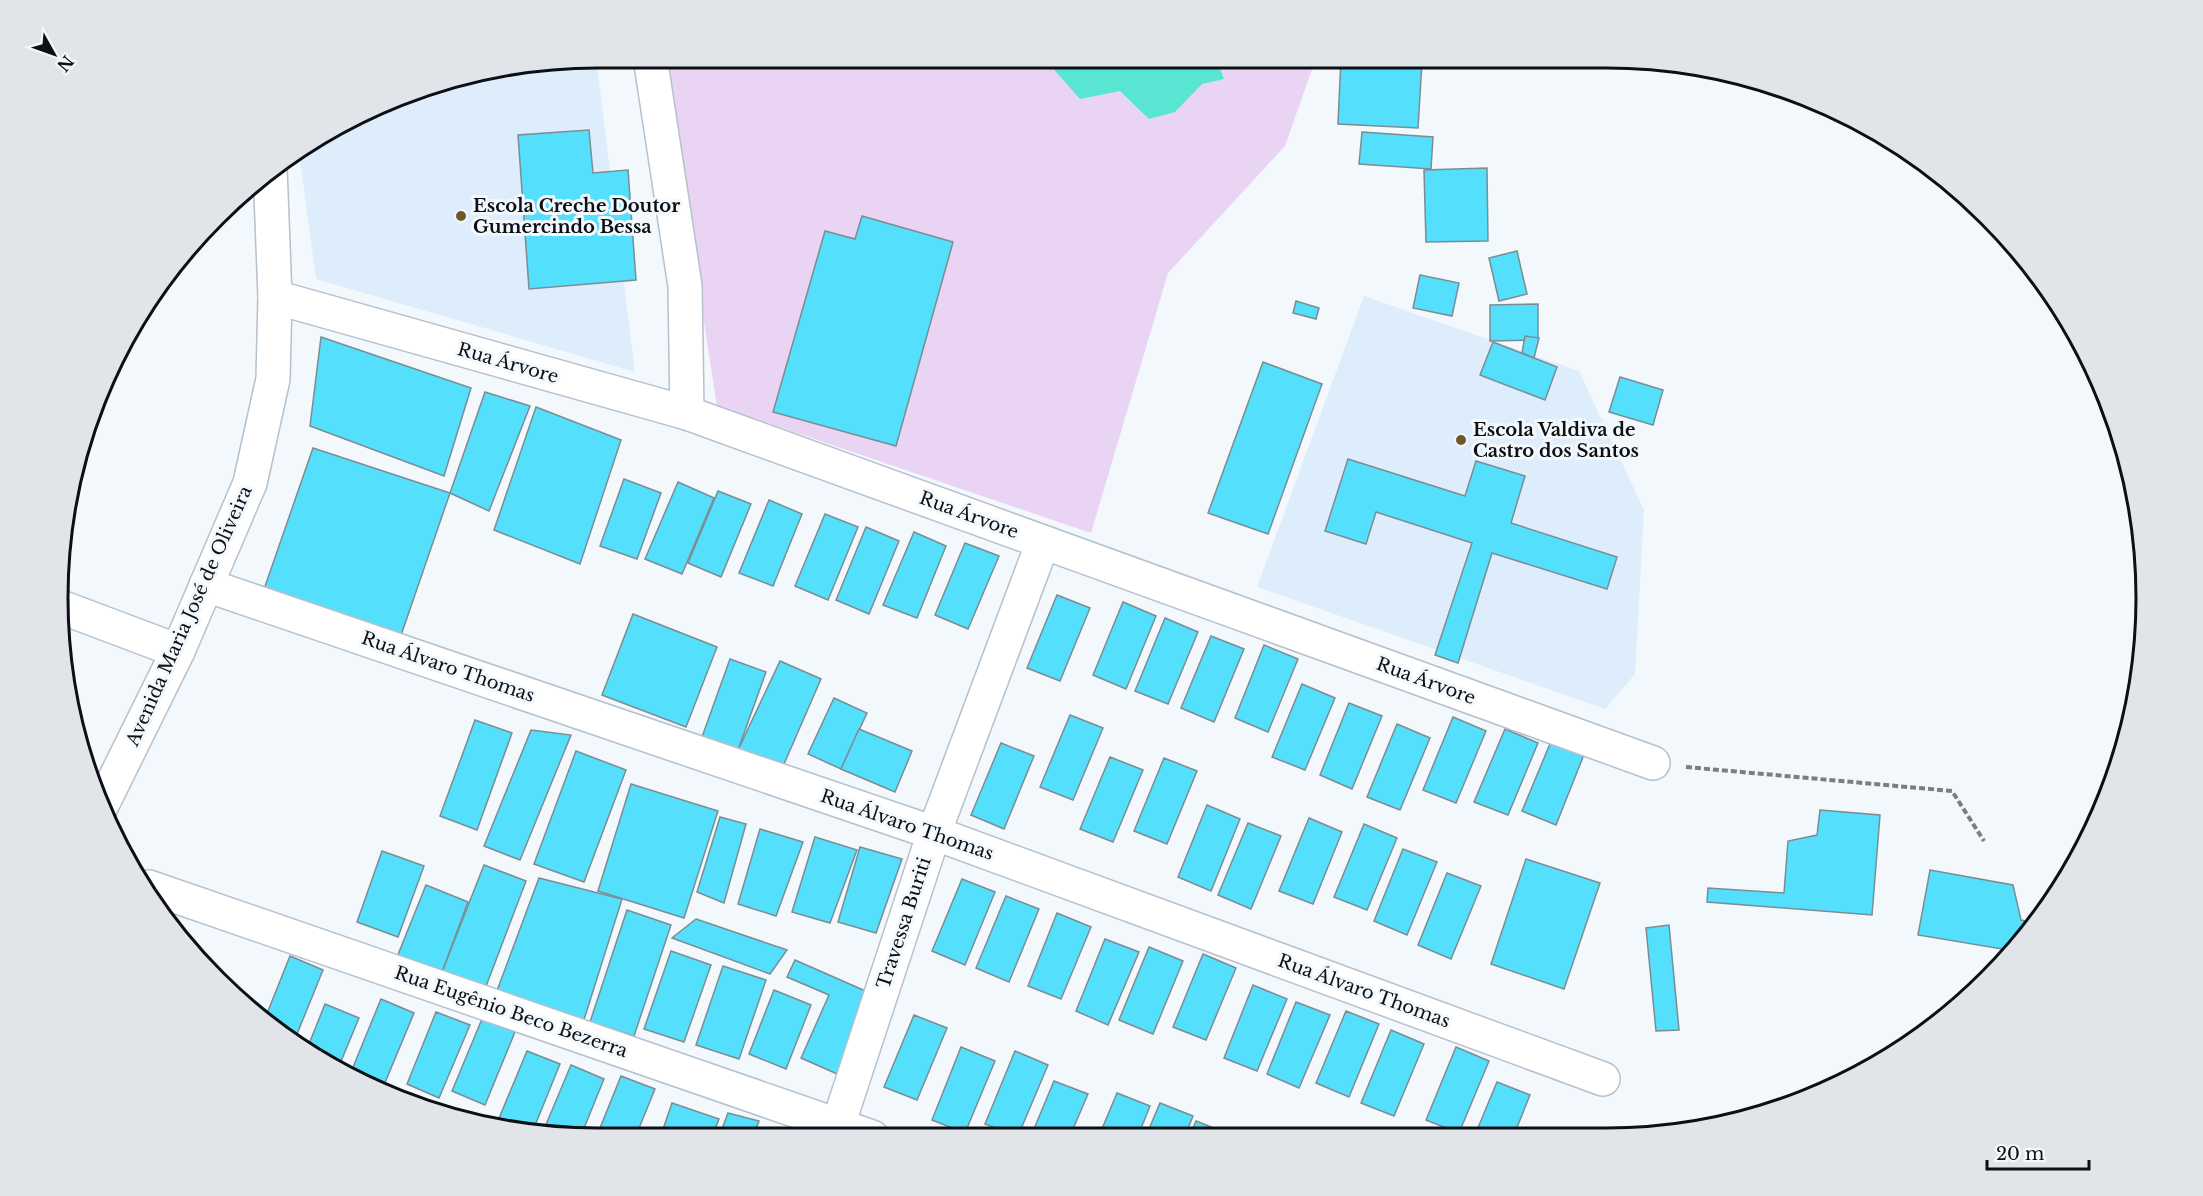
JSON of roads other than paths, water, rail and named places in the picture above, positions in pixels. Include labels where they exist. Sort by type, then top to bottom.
[{"type":"street","points":[[652,68],[685,286],[687,413]]},
{"type":"street","name":"Avenida Maria José de Oliveira","points":[[106,796],[178,651],[250,483],[273,379],[275,297],[270,181]]},
{"type":"street","name":"Rua Árvore","points":[[275,297],[687,413],[1653,764]]},
{"type":"street","name":"Travessa Buriti","points":[[837,1128],[934,833],[1043,542]]},
{"type":"street","name":"Rua Álvaro Thomas","points":[[206,585],[934,833],[1603,1079]]},
{"type":"street","points":[[68,610],[178,651]]},
{"type":"street","name":"Rua Eugênio Beco Bezerra","points":[[155,889],[828,1128]]},
{"type":"place","name":"Escola Creche Doutor Gumercindo Bessa","points":[[461,216]]},
{"type":"place","name":"Escola Valdiva de Castro dos Santos","points":[[1461,440]]}]
